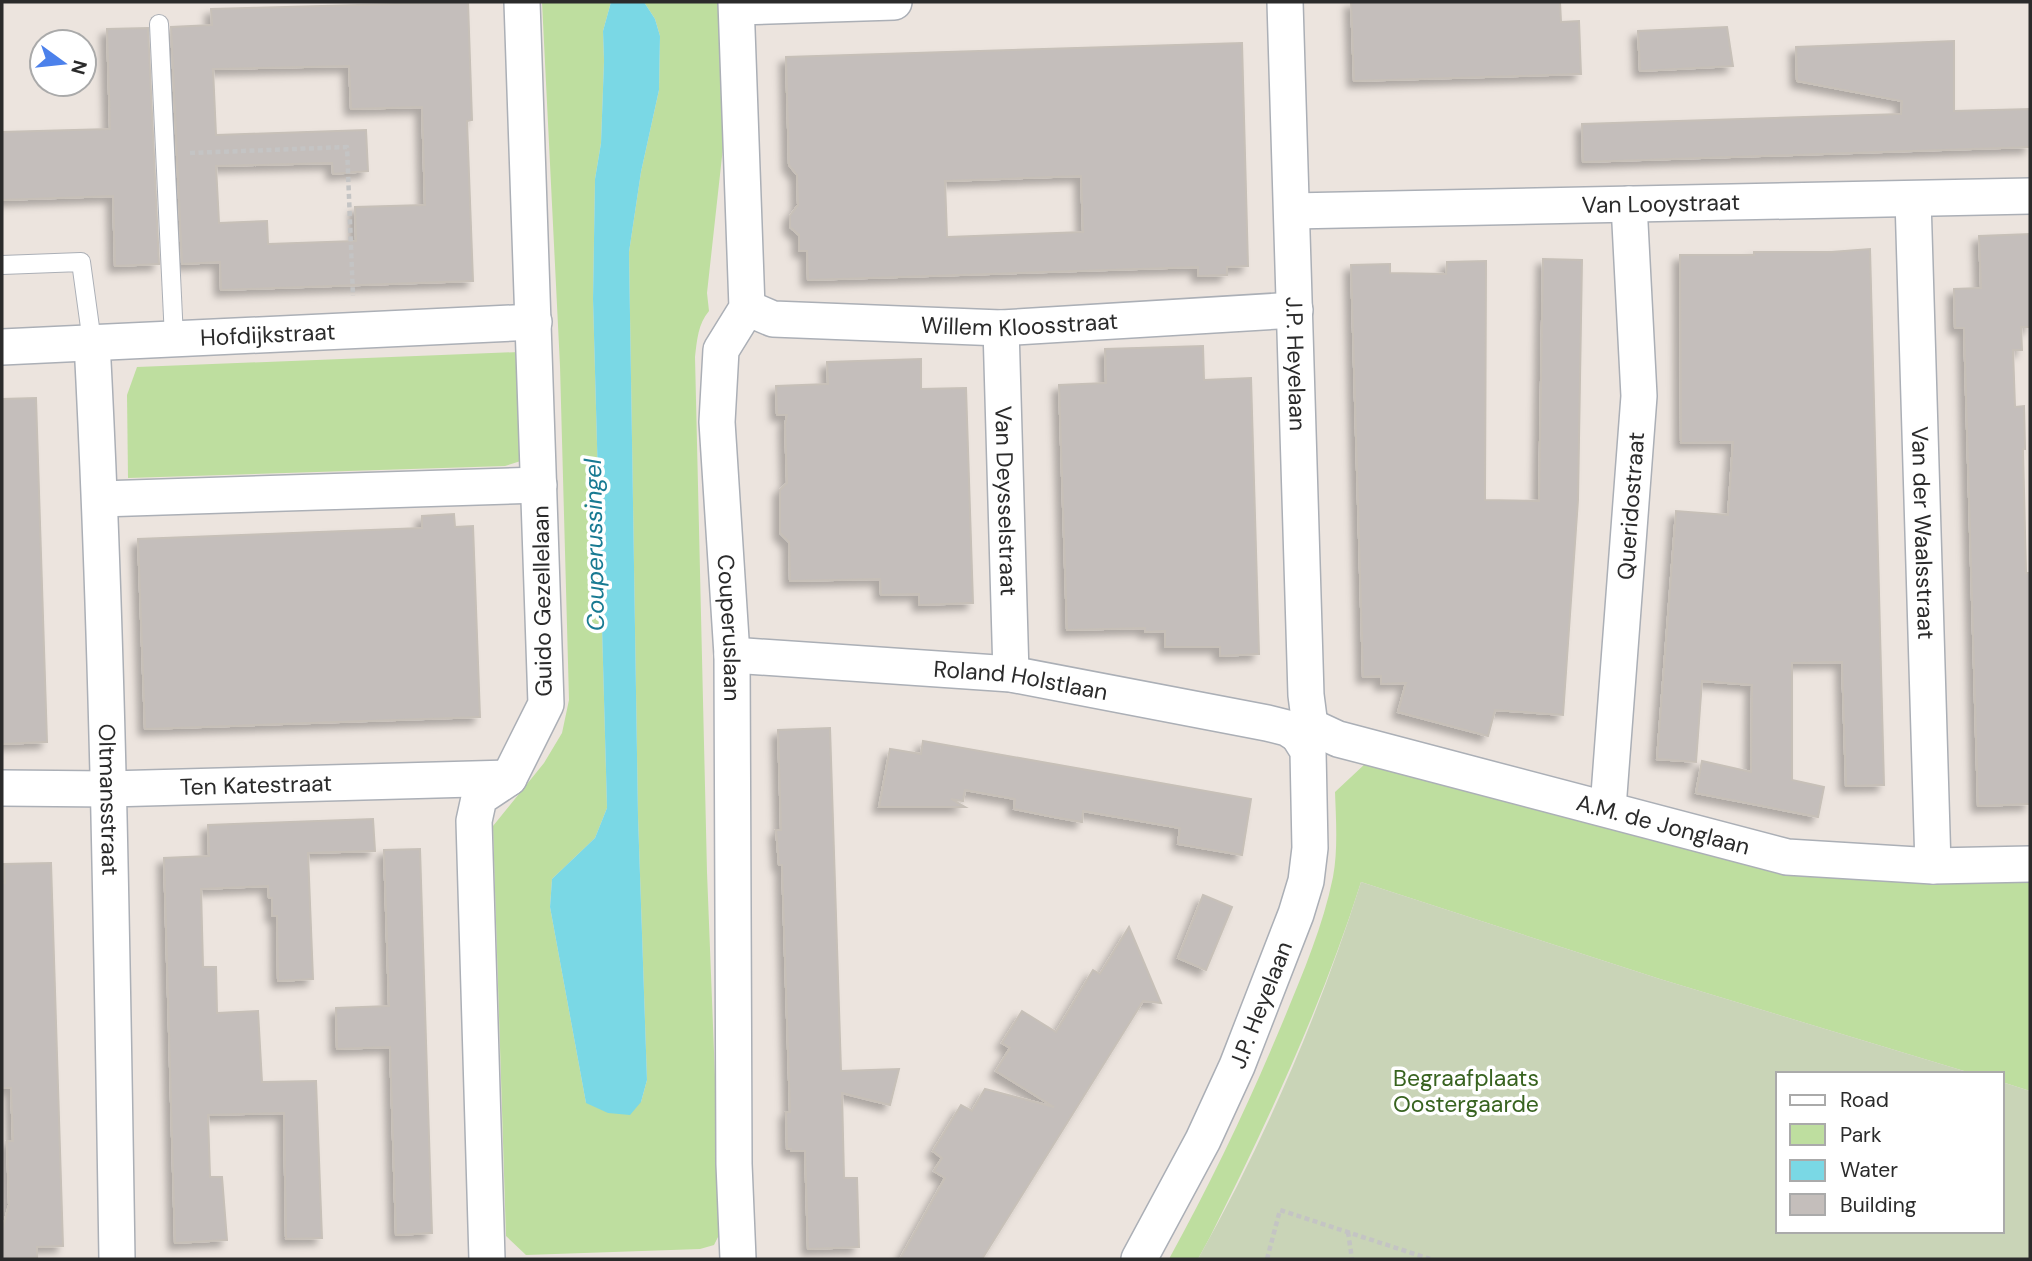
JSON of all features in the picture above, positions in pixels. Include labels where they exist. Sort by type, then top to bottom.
[{"type":"street","name":"Guido Gezellelaan","points":[[487,1259],[474,821],[479,798],[509,778],[546,704],[522,2]]},
{"type":"street","points":[[747,308],[736,5],[894,2]]},
{"type":"street","name":"J.P. Heyelaan","points":[[1139,1259],[1203,1140],[1268,990],[1306,881],[1310,848],[1308,751],[1304,730],[1306,695],[1285,2]]},
{"type":"street","name":"Van Looystraat","points":[[1292,211],[2030,196]]},
{"type":"street","name":"Van der Waalsstraat","points":[[1913,200],[1933,866]]},
{"type":"street","name":"Queridostraat","points":[[1608,808],[1639,396],[1629,204]]},
{"type":"street","name":"Willem Kloosstraat","points":[[747,308],[773,319],[1001,328],[1294,310]]},
{"type":"street","name":"Couperuslaan","points":[[738,1259],[734,1164],[732,655],[718,398],[720,350],[747,308]]},
{"type":"street","name":"Hofdijkstraat","points":[[2,347],[534,322]]},
{"type":"street","name":"Van Deysselstraat","points":[[1001,328],[1011,674]]},
{"type":"street","name":"Oltmansstraat","points":[[92,342],[100,499],[108,789],[117,1259]]},
{"type":"street","points":[[100,499],[540,485]]},
{"type":"street","name":"Roland Holstlaan","points":[[732,655],[1011,674],[1304,730]]},
{"type":"street","name":"A.M. de Jonglaan","points":[[1304,730],[1787,857],[1933,866],[2030,864]]},
{"type":"street","name":"Ten Katestraat","points":[[2,788],[108,789],[509,778]]},
{"type":"lane","points":[[159,24],[174,338]]},
{"type":"lane","points":[[2,265],[81,262],[92,342]]},
{"type":"path","points":[[165,153],[347,147],[355,330]]},
{"type":"path","points":[[1267,1259],[1280,1210],[1430,1259]]},
{"type":"path","points":[[1348,1232],[1352,1259]]},
{"type":"green space","points":[[542,2],[611,2],[603,31],[601,143],[595,179],[593,299],[607,808],[595,838],[552,879],[550,907],[586,1103],[641,1102],[647,1080],[638,816],[629,252],[641,172],[659,90],[660,36],[655,19],[644,2],[723,2],[727,111],[707,293],[709,311],[700,327],[695,357],[707,872],[721,1231],[714,1245],[700,1249],[526,1255],[506,1236],[493,826],[544,763],[562,733],[569,700],[560,366]]},
{"type":"green space","points":[[519,352],[524,460],[505,466],[128,478],[127,395],[137,367]]},
{"type":"green space","points":[[1366,763],[1644,837],[2030,876],[2030,1091],[2004,1083],[2004,1072],[1967,1072],[1660,979],[1361,882],[1329,973],[1293,1062],[1210,1237],[1198,1259],[1169,1259],[1258,1080],[1318,931],[1335,867],[1335,792]]},
{"type":"green space","name":"Begraafplaats Oostergaarde","points":[[1361,882],[1660,979],[1967,1072],[1776,1072],[1776,1233],[2004,1233],[2004,1083],[2030,1091],[2030,1259],[1198,1259],[1268,1122],[1309,1027]]},
{"type":"water","points":[[611,2],[644,2],[655,19],[660,36],[659,90],[641,172],[629,252],[638,816],[647,1080],[641,1102],[630,1115],[608,1113],[586,1103],[550,907],[552,879],[595,838],[607,808],[593,299],[595,179],[601,143],[603,31]]},
{"type":"building","points":[[468,2],[472,120],[467,121],[473,281],[221,290],[220,262],[182,264],[171,27],[212,25],[211,9]],"holes":[[[349,66],[351,109],[422,107],[425,205],[355,207],[356,241],[268,244],[267,221],[219,223],[216,166],[332,163],[333,174],[368,171],[366,130],[216,135],[213,69]]]},
{"type":"building","points":[[1351,2],[1560,2],[1561,22],[1579,21],[1581,74],[1354,81]]},
{"type":"building","points":[[1727,27],[1733,66],[1640,71],[1638,31]]},
{"type":"building","points":[[148,28],[159,264],[115,266],[113,196],[2,200],[2,132],[110,129],[107,29]]},
{"type":"building","points":[[1954,41],[1954,111],[2030,109],[2030,147],[1583,162],[1582,124],[1901,114],[1902,101],[1797,81],[1796,47]]},
{"type":"building","points":[[1242,43],[1248,266],[1227,267],[1227,275],[1198,276],[1198,267],[808,280],[807,251],[799,251],[799,235],[790,227],[790,216],[798,205],[797,175],[789,165],[786,57]],"holes":[[[1081,176],[1083,232],[947,237],[945,181]]]},
{"type":"building","points":[[2030,234],[2030,327],[2021,327],[2022,350],[2013,350],[2015,407],[2024,406],[2026,573],[2030,573],[2030,804],[1978,806],[1964,328],[1955,328],[1954,289],[1981,288],[1979,236]]},
{"type":"building","points":[[1870,249],[1884,785],[1846,786],[1842,662],[1792,663],[1792,780],[1824,787],[1818,817],[1696,793],[1702,761],[1751,772],[1752,685],[1702,681],[1696,762],[1657,759],[1676,511],[1728,515],[1733,442],[1681,443],[1680,255],[1754,255],[1754,252]]},
{"type":"building","points":[[1543,259],[1582,260],[1578,500],[1563,715],[1495,710],[1488,736],[1398,712],[1406,683],[1381,684],[1381,676],[1363,677],[1351,265],[1390,264],[1390,273],[1446,274],[1447,262],[1486,261],[1485,500],[1539,501]]},
{"type":"building","points":[[1203,346],[1204,380],[1251,378],[1259,654],[1220,656],[1220,647],[1165,647],[1165,631],[1145,632],[1145,628],[1067,630],[1059,385],[1106,383],[1105,349]]},
{"type":"building","points":[[921,359],[921,389],[966,388],[973,603],[919,605],[919,594],[881,595],[880,579],[790,581],[789,542],[780,533],[780,490],[787,483],[787,415],[777,415],[776,386],[828,384],[827,362]]},
{"type":"building","points":[[36,398],[47,742],[2,744],[2,399]]},
{"type":"building","points":[[454,514],[455,527],[473,526],[480,717],[145,729],[138,539],[422,528],[422,516]]},
{"type":"building","points":[[830,728],[841,1071],[899,1069],[890,1105],[842,1093],[844,1178],[857,1178],[859,1247],[808,1249],[805,1151],[787,1149],[786,1112],[790,1112],[782,865],[779,865],[776,830],[781,830],[778,730]]},
{"type":"building","points":[[923,741],[1251,799],[1242,855],[1178,844],[1180,828],[1083,811],[1082,822],[1014,809],[1015,799],[965,790],[963,801],[951,799],[965,807],[879,807],[890,749],[921,754]]},
{"type":"building","points":[[373,819],[375,851],[308,853],[313,979],[278,981],[277,916],[272,916],[272,898],[269,898],[268,886],[201,889],[203,967],[216,967],[217,1013],[258,1011],[262,1082],[316,1081],[322,1238],[286,1239],[284,1113],[208,1115],[210,1177],[222,1177],[227,1240],[175,1243],[164,858],[209,856],[208,825]]},
{"type":"building","points":[[420,849],[432,1233],[396,1235],[390,1047],[337,1049],[336,1008],[389,1006],[384,850]]},
{"type":"building","points":[[51,863],[63,1246],[37,1247],[37,1258],[2,1259],[2,1231],[9,1205],[7,1141],[13,1141],[11,1088],[2,1088],[4,864]]},
{"type":"building","points":[[1203,895],[1232,907],[1206,970],[1178,958]]},
{"type":"building","points":[[1129,927],[1161,1003],[1143,1001],[982,1259],[900,1259],[945,1178],[934,1171],[942,1158],[933,1151],[961,1105],[972,1111],[985,1089],[1054,1107],[996,1071],[1010,1048],[1002,1043],[1022,1011],[1056,1032],[1093,970],[1100,974]]},
{"type":"water label","name":"Couperussingel","points":[[594,545]]}]
